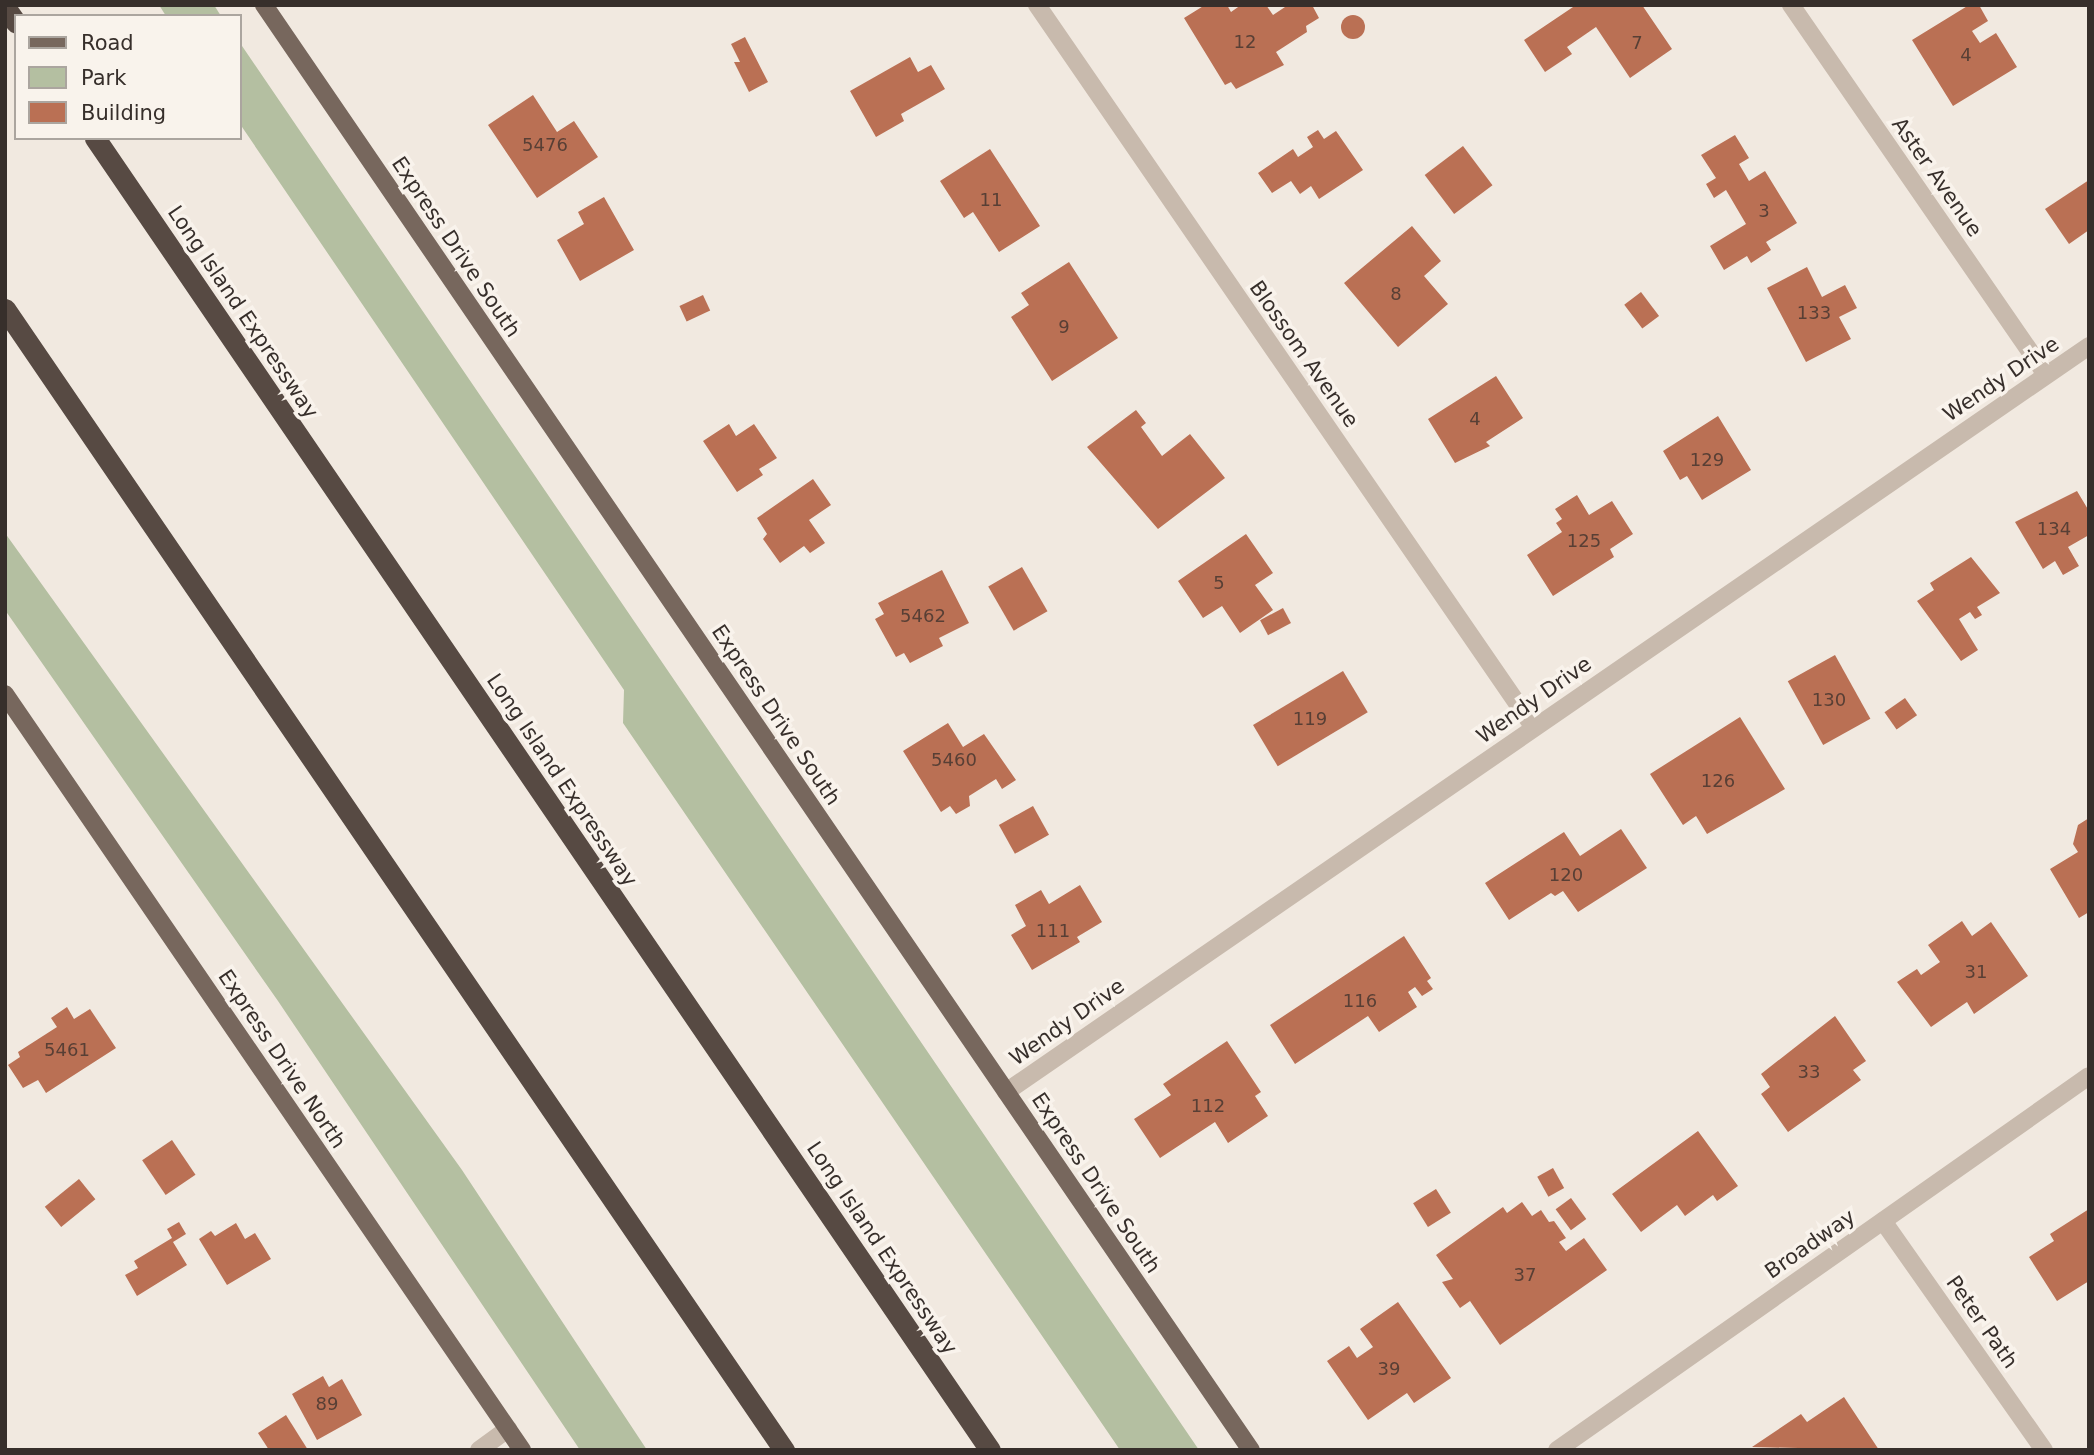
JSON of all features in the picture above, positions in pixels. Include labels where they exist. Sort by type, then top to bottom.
[{"type":"highway","name":"Long Island Expressway","points":[[96,140],[990,1450]]},
{"type":"highway","points":[[5,309],[784,1450]]},
{"type":"main road","name":"Express Drive South","points":[[264,5],[1251,1450]]},
{"type":"main road","name":"Express Drive North","points":[[5,694],[522,1450]]},
{"type":"street","name":"Blossom Avenue","points":[[1037,5],[1534,728]]},
{"type":"street","name":"Aster Avenue","points":[[1791,5],[2046,375]]},
{"type":"street","name":"Wendy Drive","points":[[1006,1092],[2089,346]]},
{"type":"street","name":"Broadway","points":[[1557,1450],[2089,1076]]},
{"type":"street","name":"Peter Path","points":[[1883,1222],[2044,1450]]},
{"type":"street","points":[[479,1450],[508,1430]]},
{"type":"green space","points":[[159,5],[214,5],[220,14],[165,14]]},
{"type":"green space","points":[[242,46],[1199,1450],[1120,1450],[623,723],[624,690],[242,127]]},
{"type":"green space","points":[[5,533],[462,1170],[647,1450],[580,1450],[278,1001],[5,610]]},
{"type":"building","points":[[1205,5],[1227,5],[1231,12],[1241,5],[1266,5],[1273,15],[1288,5],[1312,5],[1319,18],[1306,26],[1307,32],[1276,52],[1284,65],[1236,89],[1231,82],[1225,85],[1184,18]]},
{"type":"building","points":[[1576,5],[1642,5],[1672,49],[1630,78],[1596,27],[1567,47],[1572,54],[1545,72],[1524,40]]},
{"type":"building","points":[[1969,5],[1979,5],[1988,21],[1972,31],[1980,43],[1996,33],[2017,67],[1953,106],[1912,40]]},
{"type":"building","points":[[1353,15],[1361,19],[1365,27],[1361,35],[1353,39],[1345,35],[1341,27],[1345,19]]},
{"type":"building","points":[[745,37],[768,82],[749,92],[734,62],[740,62],[731,44]]},
{"type":"building","points":[[910,57],[918,72],[931,65],[945,89],[901,114],[904,121],[876,137],[850,91]]},
{"type":"building","points":[[533,95],[557,132],[574,121],[598,157],[537,198],[488,125]]},
{"type":"building","points":[[1318,130],[1324,139],[1336,131],[1363,170],[1319,199],[1311,186],[1300,194],[1291,181],[1272,193],[1258,173],[1293,149],[1298,157],[1313,147],[1307,137]]},
{"type":"building","points":[[1735,135],[1749,158],[1739,164],[1749,181],[1765,171],[1797,223],[1766,242],[1771,250],[1751,263],[1747,256],[1724,270],[1710,246],[1746,224],[1726,190],[1714,198],[1706,184],[1716,178],[1701,155]]},
{"type":"building","points":[[1463,146],[1492,185],[1454,214],[1425,175]]},
{"type":"building","points":[[990,149],[1040,226],[999,252],[973,212],[964,218],[940,181]]},
{"type":"building","points":[[2089,180],[2089,230],[2069,244],[2045,209]]},
{"type":"building","points":[[604,197],[634,250],[580,281],[557,240],[584,224],[578,212]]},
{"type":"building","points":[[1412,226],[1441,261],[1424,276],[1448,304],[1398,347],[1344,283]]},
{"type":"building","points":[[1069,262],[1118,338],[1052,381],[1011,317],[1029,305],[1021,293]]},
{"type":"building","points":[[1807,267],[1822,297],[1845,285],[1857,308],[1839,317],[1851,339],[1806,362],[1767,288]]},
{"type":"building","points":[[1641,292],[1659,316],[1642,329],[1624,305]]},
{"type":"building","points":[[703,295],[710,310],[687,321],[679,306]]},
{"type":"building","points":[[1496,376],[1523,418],[1486,442],[1490,446],[1455,463],[1428,419]]},
{"type":"building","points":[[1136,410],[1146,423],[1141,427],[1162,456],[1190,434],[1225,478],[1158,529],[1087,447]]},
{"type":"building","points":[[1718,416],[1751,470],[1702,500],[1687,476],[1680,480],[1663,451]]},
{"type":"building","points":[[729,424],[736,436],[754,424],[777,458],[759,469],[763,475],[737,492],[703,441]]},
{"type":"building","points":[[813,479],[831,505],[809,520],[825,543],[810,553],[804,546],[780,563],[763,539],[767,534],[757,518]]},
{"type":"building","points":[[2077,491],[2089,511],[2089,535],[2068,547],[2079,566],[2063,575],[2055,561],[2043,569],[2015,522]]},
{"type":"building","points":[[1577,495],[1589,515],[1612,501],[1633,534],[1610,549],[1614,557],[1553,596],[1527,555],[1562,532],[1556,523],[1562,519],[1555,509]]},
{"type":"building","points":[[1246,534],[1273,573],[1255,585],[1273,610],[1240,633],[1222,606],[1203,618],[1178,581]]},
{"type":"building","points":[[1971,557],[2000,593],[1977,607],[1982,615],[1975,619],[1970,612],[1959,619],[1978,650],[1961,661],[1917,601],[1934,590],[1930,583]]},
{"type":"building","points":[[1022,567],[1048,611],[1014,631],[988,586]]},
{"type":"building","points":[[942,570],[969,623],[939,638],[943,646],[910,663],[904,653],[896,657],[875,619],[884,614],[878,603]]},
{"type":"building","points":[[1283,608],[1291,623],[1268,635],[1260,620]]},
{"type":"building","points":[[1835,655],[1870,719],[1823,745],[1788,681]]},
{"type":"building","points":[[1343,671],[1368,712],[1278,766],[1253,725]]},
{"type":"building","points":[[1905,698],[1917,715],[1897,730],[1885,712]]},
{"type":"building","points":[[1740,717],[1785,789],[1707,834],[1696,816],[1683,825],[1650,774]]},
{"type":"building","points":[[948,723],[963,747],[984,734],[1016,780],[1002,789],[996,779],[969,796],[970,806],[956,814],[950,806],[941,812],[903,751]]},
{"type":"building","points":[[1033,806],[1049,835],[1015,854],[999,825]]},
{"type":"building","points":[[2089,818],[2089,912],[2079,918],[2050,869],[2078,852],[2073,844],[2078,825]]},
{"type":"building","points":[[1621,829],[1647,868],[1578,912],[1563,891],[1555,896],[1551,893],[1509,920],[1485,883],[1564,832],[1580,856]]},
{"type":"building","points":[[1080,885],[1102,922],[1077,937],[1080,942],[1032,970],[1011,935],[1026,926],[1015,905],[1041,890],[1049,904]]},
{"type":"building","points":[[1962,921],[1972,936],[1991,922],[2028,976],[1974,1014],[1967,1002],[1931,1027],[1897,982],[1917,969],[1921,975],[1940,962],[1928,945]]},
{"type":"building","points":[[1404,936],[1431,978],[1427,981],[1433,989],[1422,996],[1415,987],[1408,992],[1417,1007],[1379,1032],[1368,1016],[1295,1064],[1270,1025]]},
{"type":"building","points":[[67,1007],[74,1019],[90,1009],[116,1048],[46,1093],[38,1080],[23,1088],[8,1065],[20,1057],[18,1052],[57,1027],[51,1018]]},
{"type":"building","points":[[1835,1016],[1866,1061],[1853,1070],[1861,1080],[1788,1132],[1761,1094],[1770,1087],[1761,1074]]},
{"type":"building","points":[[1227,1041],[1261,1092],[1255,1096],[1268,1116],[1228,1143],[1215,1122],[1160,1158],[1134,1119],[1171,1095],[1163,1084]]},
{"type":"building","points":[[1698,1131],[1738,1186],[1717,1201],[1713,1195],[1685,1216],[1677,1205],[1641,1232],[1612,1194]]},
{"type":"building","points":[[172,1140],[195,1175],[166,1195],[142,1160]]},
{"type":"building","points":[[1553,1168],[1564,1188],[1548,1197],[1537,1177]]},
{"type":"building","points":[[79,1179],[95,1199],[61,1227],[45,1207]]},
{"type":"building","points":[[1436,1189],[1451,1213],[1428,1227],[1413,1203]]},
{"type":"building","points":[[1571,1198],[1586,1219],[1571,1230],[1556,1209]]},
{"type":"building","points":[[1522,1202],[1532,1216],[1541,1210],[1549,1222],[1554,1221],[1566,1238],[1559,1242],[1566,1251],[1584,1238],[1607,1270],[1500,1345],[1470,1301],[1460,1308],[1442,1282],[1453,1279],[1436,1255],[1503,1207],[1507,1213]]},
{"type":"building","points":[[2089,1209],[2089,1281],[2057,1301],[2029,1257],[2054,1241],[2050,1234]]},
{"type":"building","points":[[179,1222],[186,1234],[173,1242],[187,1265],[137,1296],[125,1275],[138,1268],[134,1261],[172,1238],[167,1229]]},
{"type":"building","points":[[236,1223],[245,1239],[255,1233],[271,1259],[227,1285],[199,1239],[211,1231],[215,1236]]},
{"type":"building","points":[[1398,1302],[1451,1378],[1414,1403],[1407,1393],[1368,1420],[1327,1361],[1349,1346],[1357,1358],[1373,1347],[1360,1329]]},
{"type":"building","points":[[323,1376],[329,1387],[342,1379],[362,1415],[317,1440],[292,1394]]},
{"type":"building","points":[[1844,1397],[1879,1450],[1752,1447],[1801,1414],[1807,1422]]},
{"type":"building","points":[[286,1415],[308,1450],[269,1450],[258,1433]]}]
